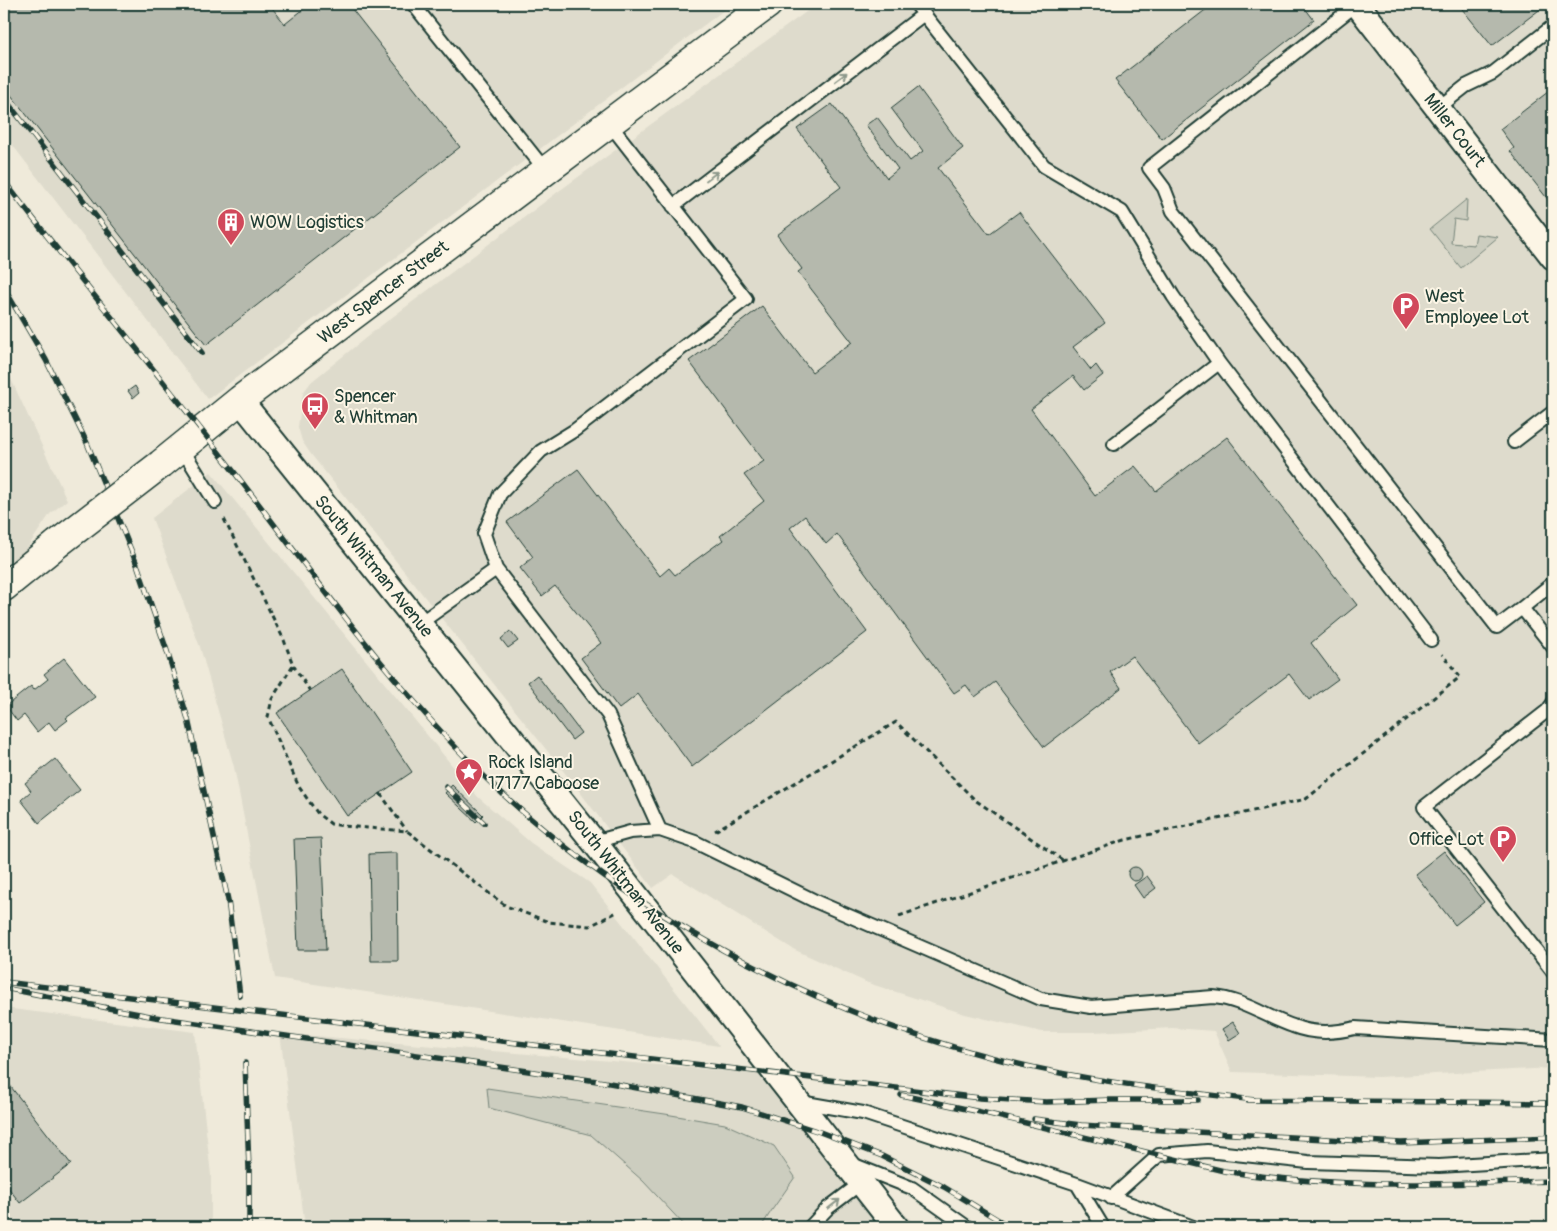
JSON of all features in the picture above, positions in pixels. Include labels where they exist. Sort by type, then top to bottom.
[{"type":"street","name":"West Spencer Street","points":[[4,588],[240,400],[768,4]]},
{"type":"street","name":"Miller Court","points":[[1357,4],[1553,257]]},
{"type":"street","name":"South Whitman Avenue","points":[[240,400],[640,899],[896,1227]]},
{"type":"lane","points":[[413,4],[546,171]]},
{"type":"lane","points":[[1357,4],[1149,168],[1164,188],[1173,211],[1497,627],[1553,583]]},
{"type":"lane","points":[[673,206],[920,9],[1044,166],[1122,212],[1173,296],[1219,363],[1431,640]]},
{"type":"lane","points":[[1438,108],[1466,86],[1493,73],[1553,26]]},
{"type":"lane","points":[[609,123],[746,299],[575,430],[540,451],[500,494],[484,534],[496,569],[608,715],[660,830]]},
{"type":"lane","points":[[1114,444],[1219,363]]},
{"type":"lane","points":[[1514,442],[1553,412]]},
{"type":"lane","points":[[171,456],[215,502]]},
{"type":"lane","points":[[420,623],[496,569]]},
{"type":"lane","points":[[1522,608],[1553,647]]},
{"type":"lane","points":[[1551,711],[1424,806],[1553,972]]},
{"type":"lane","points":[[594,842],[630,832],[660,830],[695,842],[871,926],[1042,999],[1066,1004],[1092,1007],[1227,998],[1295,1027],[1318,1032],[1339,1032],[1355,1028],[1553,1040]]},
{"type":"lane","points":[[798,1102],[863,1114],[1077,1184],[1193,1227]]},
{"type":"lane","points":[[1111,1198],[1159,1155],[1207,1151],[1308,1162],[1439,1166],[1553,1159]]},
{"type":"lane","points":[[844,1161],[912,1188],[967,1227]]},
{"type":"lane","points":[[810,1227],[828,1208],[861,1183]]},
{"type":"lane","points":[[1077,1184],[1103,1227]]},
{"type":"path","points":[[215,502],[284,640],[293,664],[310,691]]},
{"type":"path","points":[[871,926],[1125,840],[1306,799],[1460,677],[1431,640]]},
{"type":"path","points":[[293,664],[272,699],[268,717],[299,787],[318,814],[331,824],[408,831]]},
{"type":"path","points":[[695,842],[896,722],[975,800],[1064,861]]},
{"type":"path","points":[[380,794],[408,831],[506,906],[549,922],[590,926],[640,899]]},
{"type":"shaded area","name":"WOW Logistics","points":[[4,4],[732,4],[208,399],[4,134]]},
{"type":"shaded area","points":[[817,4],[1553,4],[1553,1068],[1378,1077],[1232,1072],[1214,1031],[1173,1028],[1094,1032],[1042,1032],[965,1014],[868,983],[793,949],[673,874],[653,888],[576,787],[310,453],[302,441],[298,427],[303,393],[311,382],[378,328],[559,191]]},
{"type":"shaded area","points":[[1467,199],[1466,221],[1454,219],[1451,243],[1474,245],[1476,234],[1498,237],[1461,268],[1430,229]]},
{"type":"shaded area","points":[[4,364],[67,500],[50,514],[21,557],[4,571]]},
{"type":"shaded area","points":[[211,472],[478,797],[531,843],[590,883],[719,1046],[275,978],[234,767],[200,647],[152,518]]},
{"type":"shaded area","points":[[4,1008],[195,1032],[211,1175],[211,1227],[4,1227]]},
{"type":"shaded area","points":[[280,1033],[777,1075],[917,1227],[305,1227]]},
{"type":"shaded area","points":[[487,1088],[725,1124],[774,1146],[795,1177],[761,1227],[686,1227],[643,1181],[591,1135],[489,1108]]},
{"type":"building","name":"WOW Logistics","points":[[4,4],[269,4],[285,24],[310,4],[348,4],[460,147],[206,345],[4,86]]},
{"type":"building","points":[[1213,4],[1302,4],[1314,20],[1162,139],[1115,80]]},
{"type":"building","points":[[1458,4],[1547,4],[1492,46]]},
{"type":"building","points":[[918,87],[963,148],[938,168],[989,234],[1019,212],[1105,323],[1073,347],[1091,370],[1096,365],[1103,375],[1084,390],[1073,376],[1031,409],[1095,496],[1135,466],[1156,491],[1227,437],[1357,605],[1311,643],[1338,679],[1309,700],[1289,674],[1198,743],[1132,656],[1110,672],[1121,688],[1044,747],[995,682],[975,697],[966,685],[954,693],[837,534],[826,544],[805,516],[790,528],[867,632],[692,767],[638,694],[619,709],[581,658],[601,643],[555,586],[542,596],[520,568],[533,557],[507,522],[578,469],[660,576],[669,568],[675,575],[723,540],[720,536],[764,501],[744,475],[764,461],[689,361],[762,306],[812,372],[852,342],[798,272],[802,269],[777,235],[841,187],[797,129],[832,104],[887,178],[898,169],[866,125],[877,117],[910,161],[923,151],[891,108]]},
{"type":"building","points":[[1553,88],[1553,206],[1510,151],[1514,148],[1500,129]]},
{"type":"building","points":[[135,386],[139,393],[133,398],[128,391]]},
{"type":"building","points":[[510,631],[518,641],[508,648],[501,639]]},
{"type":"building","points":[[64,658],[95,697],[66,718],[68,720],[55,730],[49,722],[37,732],[24,715],[17,721],[6,706],[31,686],[34,690],[48,679],[44,674]]},
{"type":"building","points":[[342,669],[412,772],[347,816],[277,713]]},
{"type":"building","points":[[537,675],[581,733],[572,740],[528,682]]},
{"type":"building","points":[[55,759],[80,790],[39,823],[21,800],[31,791],[25,783]]},
{"type":"building","points":[[452,785],[483,815],[476,822],[445,793]]},
{"type":"building","points":[[321,838],[326,950],[298,950],[294,839]]},
{"type":"building","points":[[1444,851],[1484,902],[1455,925],[1415,874]]},
{"type":"building","points":[[397,853],[398,961],[371,961],[369,854]]},
{"type":"building","points":[[1135,867],[1140,869],[1142,874],[1140,879],[1135,881],[1130,879],[1128,874],[1130,869]]},
{"type":"building","points":[[1147,876],[1156,888],[1143,898],[1134,885]]},
{"type":"building","points":[[1233,1022],[1240,1033],[1229,1040],[1222,1029]]},
{"type":"building","points":[[4,1078],[71,1164],[20,1203],[4,1182]]},
{"type":"railway","points":[[4,98],[202,353]]},
{"type":"railway","points":[[4,181],[203,432],[386,669],[453,745],[489,781],[541,827],[598,871],[659,912],[723,950],[789,983],[856,1013],[923,1037],[990,1057],[1055,1072],[1155,1088],[1255,1100]]},
{"type":"railway","points":[[4,288],[46,360],[87,443],[138,567],[167,651],[188,719],[228,900],[240,996]]},
{"type":"railway","points":[[446,787],[484,823]]},
{"type":"railway","points":[[4,982],[980,1098],[1046,1102],[1198,1100]]},
{"type":"railway","points":[[9,989],[155,1017],[604,1082],[742,1107],[820,1132],[882,1156],[944,1187],[1010,1227]]},
{"type":"railway","points":[[245,1063],[249,1227]]},
{"type":"railway","points":[[901,1095],[985,1113],[1224,1171],[1265,1177],[1306,1181],[1388,1184],[1553,1181]]},
{"type":"railway","points":[[1248,1100],[1553,1103]]},
{"type":"railway","points":[[1034,1119],[1081,1125],[1401,1143],[1553,1137]]},
{"type":"place","name":"WOW Logistics","points":[[231,246]]},
{"type":"place","name":"West Employee Lot","points":[[1406,330]]},
{"type":"place","name":"Spencer & Whitman","points":[[315,430]]},
{"type":"place","name":"Rock Island 17177 Caboose","points":[[469,796]]},
{"type":"place","name":"Office Lot","points":[[1503,863]]}]
